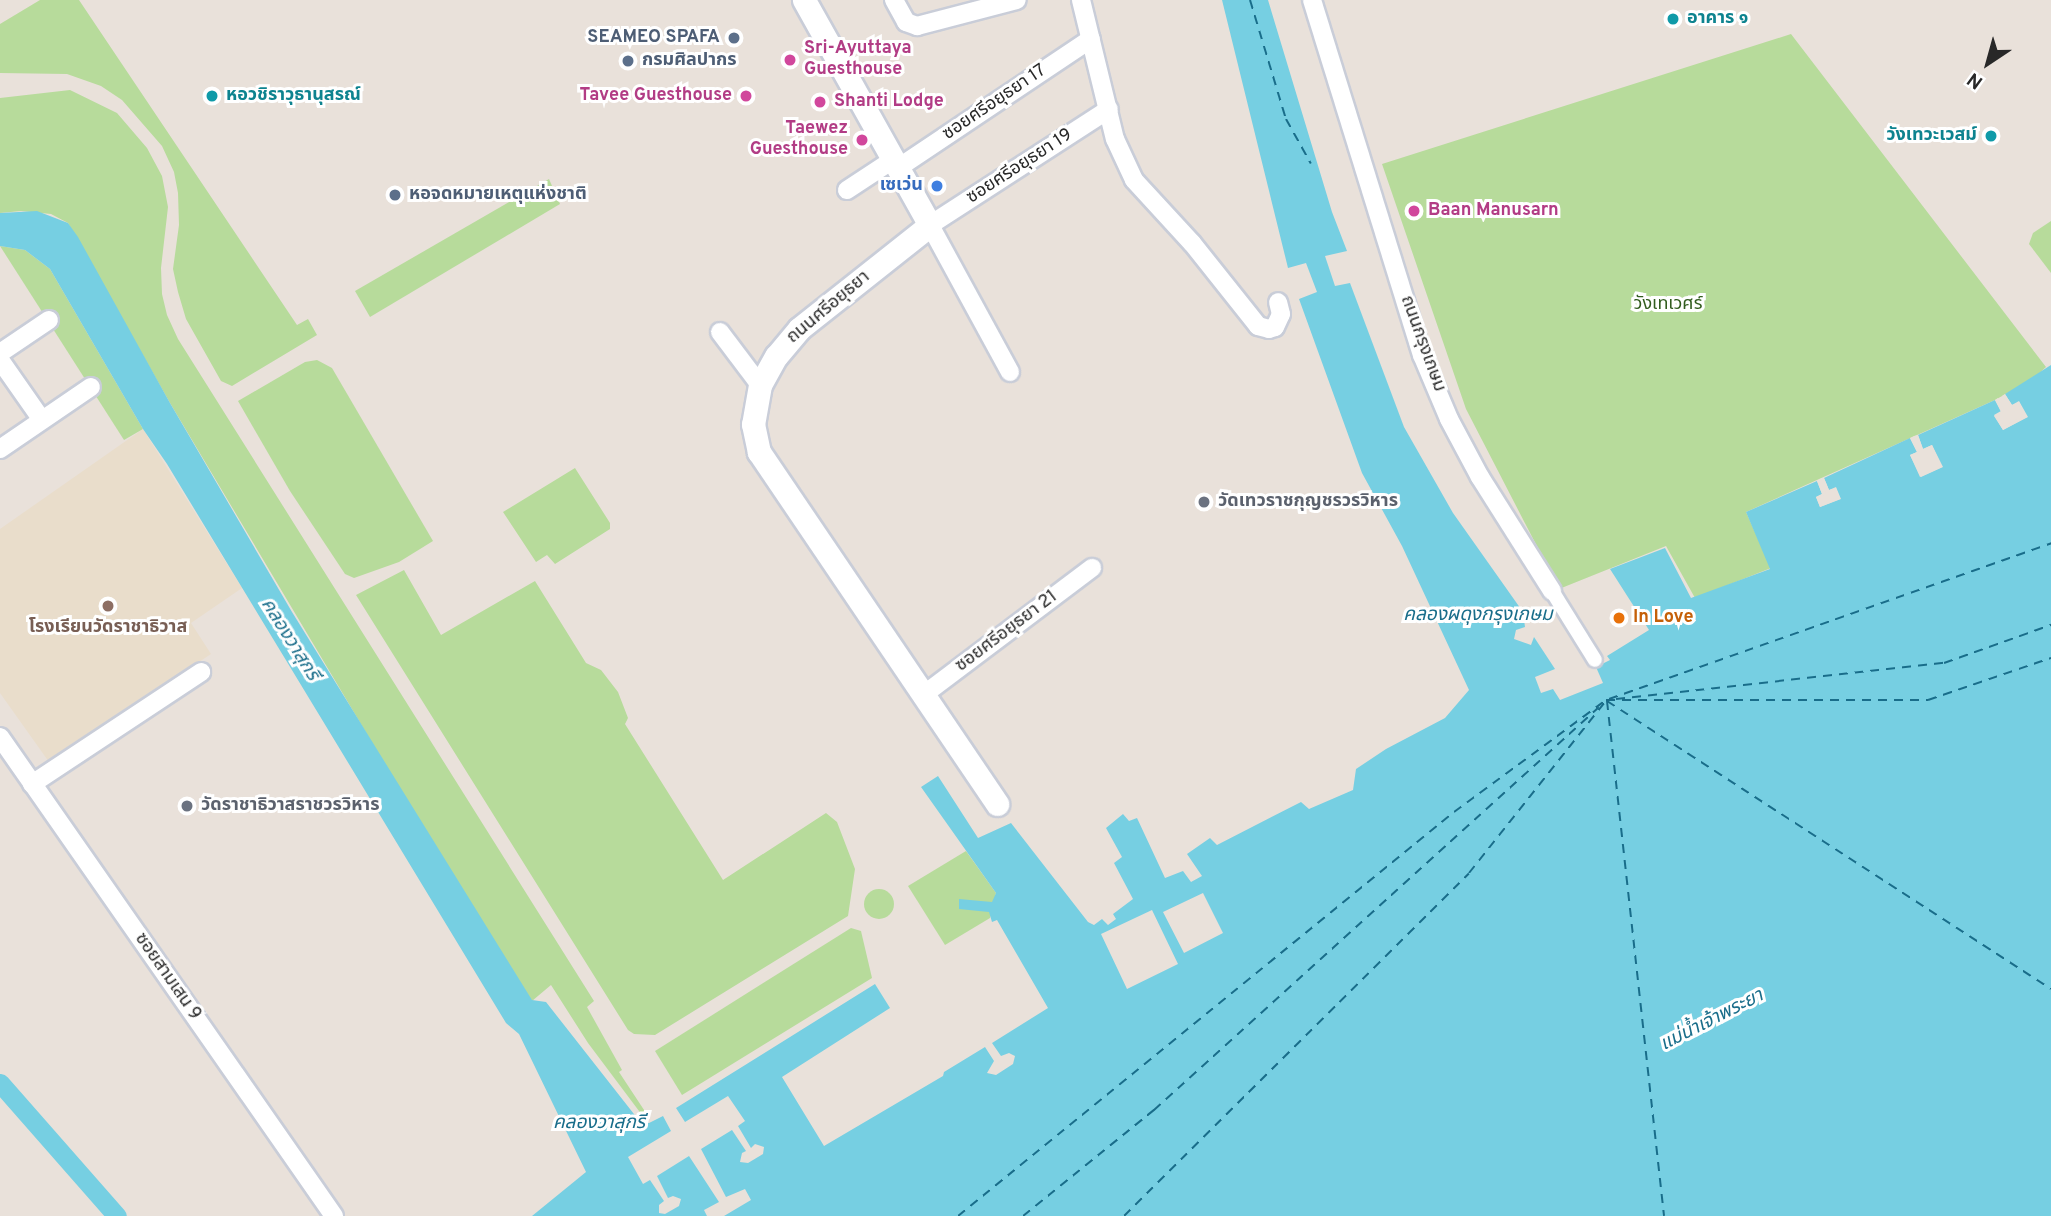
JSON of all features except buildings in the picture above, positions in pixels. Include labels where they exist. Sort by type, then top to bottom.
[{"type":"street","points":[[804,0],[1010,372]]},
{"type":"street","points":[[894,0],[906,22],[918,26],[1017,0]]},
{"type":"street","points":[[1081,0],[1115,139],[1134,180],[1192,243],[1258,326],[1269,330],[1275,327],[1281,314],[1278,303]]},
{"type":"street","name":"ถนนกรุงเกษม","points":[[1312,0],[1422,355],[1449,419],[1480,477],[1595,660]]},
{"type":"street","name":"ซอยศรีอยุธยา 17","points":[[847,190],[896,164],[1091,39]]},
{"type":"street","name":"ซอยศรีอยุธยา 19","points":[[930,225],[1109,109]]},
{"type":"street","name":"ถนนศรีอยุธยา","points":[[930,225],[799,329],[776,356],[760,385],[752,424],[759,452],[922,696],[998,804]]},
{"type":"street","points":[[0,354],[49,320]]},
{"type":"street","points":[[720,332],[760,385]]},
{"type":"street","points":[[0,360],[42,420]]},
{"type":"street","points":[[0,449],[91,387]]},
{"type":"street","name":"ซอยศรีอยุธยา 21","points":[[922,696],[1092,569]]},
{"type":"street","points":[[32,784],[201,671]]},
{"type":"street","name":"ซอยสามเสน 9","points":[[0,737],[334,1216]]},
{"type":"shaded area","name":"โรงเรียนวัดราชาธิวาส","points":[[143,429],[242,588],[191,623],[211,654],[49,762],[0,693],[0,529]]},
{"type":"green space","points":[[40,0],[79,0],[297,325],[308,319],[317,335],[232,386],[221,381],[186,319],[178,292],[173,269],[179,225],[178,193],[174,172],[162,146],[122,100],[101,86],[67,74],[0,73],[0,24]]},
{"type":"green space","name":"วังเทเวศร์","points":[[1791,34],[2046,367],[2034,378],[1995,400],[1746,512],[1771,568],[1695,598],[1666,546],[1559,589],[1466,409],[1382,164]]},
{"type":"green space","points":[[70,90],[117,113],[147,148],[162,176],[168,207],[161,268],[162,294],[167,315],[178,339],[594,1001],[587,1007],[622,1070],[619,1072],[648,1116],[642,1115],[588,1043],[551,985],[532,1001],[415,815],[170,403],[68,223],[51,214],[21,211],[0,213],[0,98]]},
{"type":"green space","points":[[549,179],[560,204],[370,317],[355,291]]},
{"type":"green space","points":[[2051,221],[2051,273],[2029,244],[2033,233]]},
{"type":"green space","points":[[0,246],[25,250],[50,269],[143,429],[124,440]]},
{"type":"green space","points":[[317,360],[332,368],[433,541],[399,562],[354,578],[345,574],[290,491],[238,401],[305,362]]},
{"type":"green space","points":[[575,468],[610,523],[610,529],[555,564],[547,555],[536,562],[503,512]]},
{"type":"green space","points":[[404,570],[441,635],[535,581],[586,663],[601,670],[618,692],[628,718],[625,724],[723,880],[826,813],[837,822],[855,869],[848,916],[655,1035],[634,1034],[628,1030],[356,595]]},
{"type":"green space","points":[[966,851],[996,893],[990,918],[945,945],[908,886]]},
{"type":"green space","points":[[879,889],[885,890],[893,898],[893,910],[885,918],[879,919],[873,918],[865,910],[864,904],[865,898],[873,890]]},
{"type":"green space","points":[[851,928],[861,931],[872,978],[682,1095],[655,1051]]},
{"type":"water","points":[[1222,0],[1268,0],[1332,212],[1347,251],[1325,256],[1335,286],[1350,283],[1404,427],[1453,513],[1523,612],[1525,627],[1516,630],[1514,639],[1531,645],[1534,637],[1555,669],[1535,677],[1541,693],[1553,689],[1560,700],[1603,683],[1596,667],[1610,660],[1607,656],[1649,630],[1610,569],[1665,548],[1691,598],[1770,569],[1746,512],[1817,481],[1822,494],[1816,497],[1820,507],[1840,499],[1836,488],[1829,490],[1824,478],[1910,438],[1917,452],[1910,455],[1920,477],[1942,467],[1932,445],[1923,449],[1918,435],[1995,400],[2001,412],[1994,416],[2003,430],[2027,417],[2019,402],[2012,405],[2005,394],[2051,365],[2051,1216],[724,1216],[751,1200],[745,1189],[726,1197],[701,1149],[732,1130],[746,1151],[742,1153],[740,1162],[748,1163],[763,1154],[764,1147],[755,1144],[751,1148],[738,1126],[745,1121],[728,1096],[685,1122],[676,1108],[875,984],[890,1008],[782,1077],[824,1146],[943,1076],[944,1072],[985,1047],[994,1061],[987,1073],[996,1075],[1013,1064],[1015,1056],[1009,1053],[1001,1056],[992,1043],[1048,1008],[997,920],[992,922],[989,912],[959,909],[959,899],[992,902],[996,893],[921,787],[938,776],[978,838],[1011,823],[1088,922],[1094,925],[1102,919],[1108,925],[1116,919],[1113,914],[1133,899],[1114,863],[1122,857],[1106,828],[1123,814],[1129,821],[1137,818],[1165,878],[1183,871],[1191,882],[1202,876],[1187,854],[1210,838],[1217,845],[1301,802],[1309,809],[1353,790],[1356,769],[1386,749],[1445,718],[1469,690],[1402,546],[1362,473],[1299,299],[1317,292],[1306,263],[1288,268]],"holes":[[[1203,893],[1223,933],[1184,953],[1163,912]],[[1152,910],[1178,964],[1127,989],[1101,934]]]},
{"type":"water","name":"คลองวาสุกรี","points":[[37,211],[68,223],[78,237],[170,403],[292,612],[532,1000],[546,1002],[641,1123],[649,1123],[663,1116],[671,1131],[628,1157],[643,1184],[650,1180],[664,1201],[659,1205],[659,1213],[665,1214],[679,1206],[681,1199],[673,1196],[668,1198],[657,1176],[689,1156],[719,1202],[704,1210],[707,1216],[532,1216],[586,1172],[519,1034],[506,1023],[167,464],[143,429],[50,269],[25,250],[0,246],[0,213]]},
{"type":"pier","points":[[2005,394],[2012,405],[2019,401],[2028,417],[2003,430],[1994,415],[2001,411],[1995,400],[1998,398],[2004,410],[1999,417],[2004,426],[2023,416],[2018,406],[2009,407],[2002,396]]},
{"type":"pier","points":[[1918,435],[1923,449],[1932,445],[1943,467],[1921,477],[1910,455],[1917,452],[1910,438]],"holes":[[[1931,449],[1938,465],[1922,473],[1915,457],[1920,451]]]},
{"type":"pier","points":[[1824,478],[1829,490],[1836,487],[1841,499],[1820,507],[1816,497],[1822,494],[1817,481],[1820,479]],"holes":[[[1820,479],[1826,492],[1834,492],[1836,497],[1822,503],[1821,499],[1826,493]]]},
{"type":"waterway","points":[[0,1083],[117,1216]]},
{"type":"ferry route","points":[[1250,0],[1286,119],[1311,164]]},
{"type":"ferry route","points":[[1609,699],[2051,543]]},
{"type":"ferry route","points":[[1616,699],[1944,663],[2051,625]]},
{"type":"ferry route","points":[[958,1216],[1454,812],[1606,700],[1928,700],[2051,658]]},
{"type":"ferry route","points":[[1607,701],[2051,989]]},
{"type":"ferry route","points":[[1607,701],[1664,1216]]},
{"type":"ferry route","points":[[1124,1216],[1469,873],[1604,703]]},
{"type":"ferry route","points":[[1023,1216],[1154,1110],[1599,707]]},
{"type":"place","name":"อาคาร ๑","points":[[1673,19]]},
{"type":"place","name":"SEAMEO SPAFA","points":[[734,38]]},
{"type":"place","name":"Sri-Ayuttaya Guesthouse","points":[[790,60]]},
{"type":"place","name":"กรมศิลปากร","points":[[628,61]]},
{"type":"place","name":"หอวชิราวุธานุสรณ์","points":[[212,96]]},
{"type":"place","name":"Tavee Guesthouse","points":[[746,96]]},
{"type":"place","name":"Shanti Lodge","points":[[820,102]]},
{"type":"place","name":"วังเทวะเวสม์","points":[[1991,136]]},
{"type":"place","name":"Taewez Guesthouse","points":[[862,140]]},
{"type":"place","name":"เซเว่น","points":[[937,186]]},
{"type":"place","name":"หอจดหมายเหตุแห่งชาติ","points":[[395,195]]},
{"type":"place","name":"Baan Manusarn","points":[[1414,211]]},
{"type":"place","name":"วัดเทวราชกุญชรวรวิหาร","points":[[1204,502]]},
{"type":"place","name":"โรงเรียนวัดราชาธิวาส","points":[[108,606]]},
{"type":"place","name":"In Love","points":[[1619,618]]},
{"type":"place","name":"วัดราชาธิวาสราชวรวิหาร","points":[[187,806]]},
{"type":"water label","name":"คลองผดุงกรุงเกษม","points":[[1478,616]]},
{"type":"water label","name":"แม่น้ำเจ้าพระยา","points":[[1712,1021]]}]
